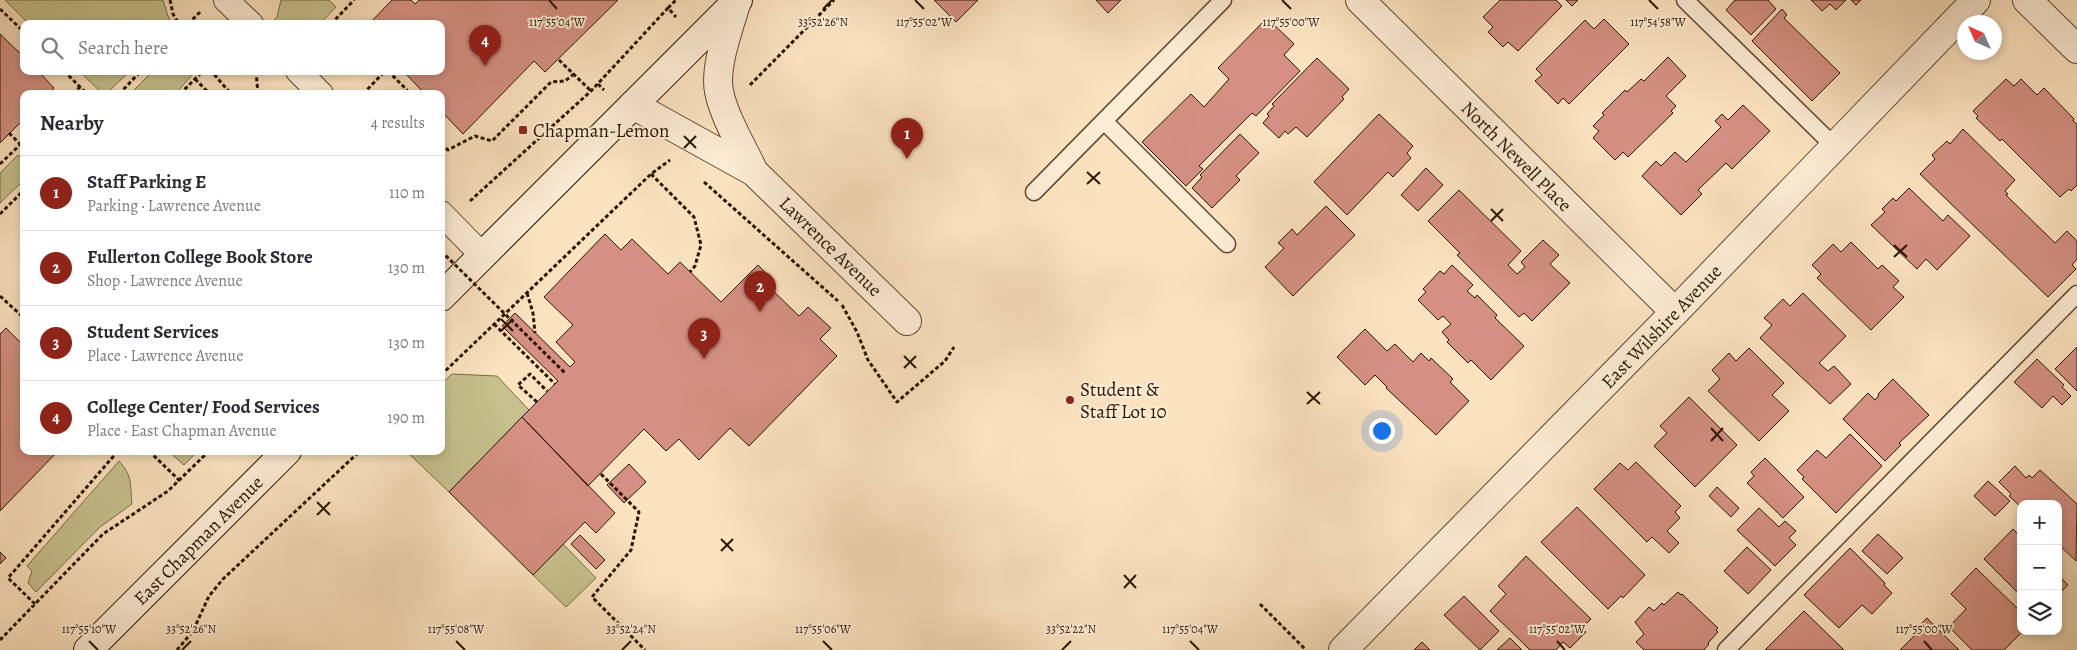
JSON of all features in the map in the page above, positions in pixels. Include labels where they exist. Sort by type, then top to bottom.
[{"type":"street","points":[[226,0],[246,20]]},
{"type":"street","points":[[445,293],[737,0]]},
{"type":"street","name":"Lawrence Avenue","points":[[737,0],[720,61],[718,89],[724,107],[754,172]]},
{"type":"street","name":"North Newell Place","points":[[1360,0],[1675,312]]},
{"type":"street","name":"East Wilshire Avenue","points":[[1343,650],[1675,312],[1976,0]]},
{"type":"street","points":[[2027,0],[2077,49]]},
{"type":"street","points":[[302,75],[317,90]]},
{"type":"street","name":"Lawrence Avenue","points":[[633,105],[754,172],[907,321]]},
{"type":"street","points":[[445,216],[483,256]]},
{"type":"street","name":"East Chapman Avenue","points":[[88,650],[283,455]]},
{"type":"lane","points":[[1034,192],[1223,0]]},
{"type":"lane","points":[[1685,0],[1835,147]]},
{"type":"lane","points":[[1104,121],[1227,244]]},
{"type":"lane","points":[[1726,650],[2077,294]]},
{"type":"path","points":[[170,0],[173,14],[177,20]]},
{"type":"path","points":[[668,8],[676,0]]},
{"type":"path","points":[[747,89],[834,0]]},
{"type":"path","points":[[334,20],[351,1]]},
{"type":"path","points":[[0,9],[20,28]]},
{"type":"path","points":[[558,60],[591,91]]},
{"type":"path","points":[[445,147],[448,150],[475,136],[492,142],[552,82],[566,81],[574,74]]},
{"type":"path","points":[[68,75],[83,90]]},
{"type":"path","points":[[123,90],[137,75]]},
{"type":"path","points":[[184,90],[200,75]]},
{"type":"path","points":[[215,75],[228,90]]},
{"type":"path","points":[[256,75],[258,90]]},
{"type":"path","points":[[367,90],[383,75]]},
{"type":"path","points":[[391,75],[407,90]]},
{"type":"path","points":[[196,79],[206,90]]},
{"type":"path","points":[[445,216],[598,84]]},
{"type":"path","points":[[77,90],[80,87]]},
{"type":"path","points":[[0,164],[20,144],[9,133]]},
{"type":"path","points":[[445,371],[651,174],[675,157]]},
{"type":"path","points":[[651,174],[694,217],[701,245],[690,272]]},
{"type":"path","points":[[697,176],[844,306],[858,332],[868,360],[897,402],[945,361],[954,347]]},
{"type":"path","points":[[0,214],[20,194]]},
{"type":"path","points":[[445,255],[564,374]]},
{"type":"path","points":[[527,293],[533,313],[535,333]]},
{"type":"path","points":[[0,296],[20,314]]},
{"type":"path","points":[[494,324],[525,352],[555,384]]},
{"type":"path","points":[[536,402],[518,386],[530,374],[548,391]]},
{"type":"path","points":[[35,604],[8,578],[115,455]]},
{"type":"path","points":[[152,455],[180,480]]},
{"type":"path","points":[[0,640],[103,534],[168,491],[205,455]]},
{"type":"path","points":[[177,650],[193,631],[209,596],[223,579],[356,455]]},
{"type":"path","points":[[601,474],[639,512],[631,550],[592,597],[645,650]]},
{"type":"path","points":[[1260,604],[1306,650]]},
{"type":"shaded area","points":[[5,0],[163,0],[170,20],[25,20]]},
{"type":"shaded area","points":[[281,0],[329,0],[336,7],[324,20],[274,20],[277,17]]},
{"type":"shaded area","points":[[83,75],[126,75],[110,90],[99,90]]},
{"type":"shaded area","points":[[149,75],[192,75],[179,90],[134,90]]},
{"type":"shaded area","points":[[18,155],[20,157],[20,184],[0,203],[0,173]]},
{"type":"shaded area","points":[[452,374],[497,376],[529,410],[449,492],[410,455],[445,455],[445,380]]},
{"type":"shaded area","points":[[173,455],[194,455],[184,465]]},
{"type":"shaded area","points":[[119,461],[129,476],[132,504],[100,527],[36,592],[28,583],[32,571],[27,566]]},
{"type":"shaded area","points":[[563,544],[596,578],[566,607],[533,575]]},
{"type":"building","points":[[392,0],[411,0],[415,4],[419,0],[618,0],[545,72],[534,61],[463,134],[445,115],[445,90],[421,90],[407,75],[445,75],[445,20],[373,20]]},
{"type":"building","points":[[934,0],[978,0],[956,22]]},
{"type":"building","points":[[1096,0],[1121,0],[1108,13]]},
{"type":"building","points":[[1500,0],[1556,0],[1562,6],[1518,51],[1508,42],[1503,47],[1488,32],[1493,27],[1483,17]]},
{"type":"building","points":[[1566,0],[1578,0],[1572,6]]},
{"type":"building","points":[[1735,0],[1768,0],[1776,9],[1751,35],[1726,10]]},
{"type":"building","points":[[1811,0],[1846,0],[1836,10],[1830,4],[1822,11]]},
{"type":"building","points":[[1851,0],[1861,0],[1856,5]]},
{"type":"building","points":[[1782,9],[1787,15],[1784,18],[1840,73],[1812,101],[1752,41]]},
{"type":"building","points":[[1267,18],[1294,44],[1284,55],[1300,71],[1256,116],[1252,113],[1199,166],[1203,169],[1186,186],[1142,142],[1191,94],[1204,107],[1229,79],[1218,68]]},
{"type":"building","points":[[1604,19],[1629,44],[1569,104],[1563,98],[1558,104],[1535,81],[1542,75],[1536,69],[1585,20],[1594,29]]},
{"type":"building","points":[[0,34],[20,53],[20,75],[42,75],[54,88],[52,90],[20,90],[20,123],[0,143]]},
{"type":"building","points":[[1668,57],[1686,76],[1666,96],[1676,106],[1671,111],[1673,113],[1628,157],[1623,152],[1615,160],[1593,138],[1599,131],[1593,126],[1604,115],[1602,113],[1625,90],[1627,92],[1641,79],[1644,81]]},
{"type":"building","points":[[1317,58],[1349,89],[1342,97],[1344,99],[1307,137],[1296,127],[1288,134],[1285,131],[1279,138],[1263,123],[1269,116],[1267,114],[1274,106],[1272,104]]},
{"type":"building","points":[[2006,79],[2014,86],[2021,79],[2037,95],[2044,88],[2077,124],[2077,185],[2060,197],[2002,139],[2000,141],[1976,118],[1978,116],[1973,111]]},
{"type":"building","points":[[1743,105],[1770,131],[1732,169],[1726,163],[1698,190],[1702,194],[1681,215],[1642,176],[1656,161],[1661,166],[1675,152],[1686,162],[1721,127],[1715,121],[1722,114],[1728,120]]},
{"type":"building","points":[[1379,114],[1413,146],[1407,153],[1411,158],[1393,177],[1388,172],[1347,215],[1314,182]]},
{"type":"building","points":[[1963,129],[2015,180],[2005,191],[2008,194],[2006,195],[2055,243],[2067,231],[2077,241],[2077,259],[2072,265],[2076,269],[2048,297],[1920,174],[1935,159],[1932,155],[1947,141],[1950,144]]},
{"type":"building","points":[[1240,134],[1259,153],[1236,176],[1240,180],[1212,208],[1192,188],[1202,177],[1200,175]]},
{"type":"building","points":[[1426,168],[1443,185],[1418,211],[1401,195]]},
{"type":"building","points":[[1909,188],[1943,221],[1948,215],[1970,236],[1937,270],[1926,259],[1917,269],[1871,225],[1885,212],[1882,209],[1893,198],[1896,201]]},
{"type":"building","points":[[1459,190],[1521,251],[1508,265],[1517,274],[1525,267],[1521,262],[1543,240],[1559,255],[1550,264],[1570,283],[1532,321],[1524,313],[1519,317],[1457,255],[1460,253],[1428,221]]},
{"type":"building","points":[[1326,206],[1355,235],[1293,296],[1265,267],[1284,248],[1278,243],[1292,229],[1297,235]]},
{"type":"building","points":[[605,234],[621,250],[632,239],[668,274],[680,262],[721,302],[758,265],[768,275],[762,280],[799,316],[808,307],[831,328],[820,339],[837,356],[749,446],[730,428],[699,460],[679,439],[666,451],[644,429],[588,486],[522,417],[558,381],[502,326],[515,313],[570,367],[575,362],[556,342],[573,325],[544,297]]},
{"type":"building","points":[[1851,242],[1878,269],[1882,265],[1899,281],[1893,287],[1904,297],[1871,330],[1817,278],[1821,274],[1812,265],[1833,244],[1841,252]]},
{"type":"building","points":[[1452,265],[1473,285],[1467,291],[1475,298],[1477,295],[1497,315],[1495,318],[1524,346],[1491,380],[1471,360],[1468,363],[1447,342],[1449,340],[1442,332],[1451,324],[1443,316],[1438,320],[1418,300],[1426,292],[1423,289],[1440,271],[1444,274]]},
{"type":"building","points":[[1803,293],[1846,336],[1819,363],[1828,371],[1834,366],[1851,384],[1830,404],[1760,338],[1772,325],[1764,318],[1783,299],[1790,306]]},
{"type":"building","points":[[6,328],[20,342],[20,455],[54,455],[0,511],[0,334]]},
{"type":"building","points":[[1365,329],[1387,351],[1395,344],[1413,362],[1421,353],[1429,361],[1431,358],[1453,379],[1450,382],[1469,401],[1436,435],[1386,388],[1375,375],[1365,385],[1337,357]]},
{"type":"building","points":[[2077,347],[2077,391],[2055,369]]},
{"type":"building","points":[[1749,348],[1784,383],[1772,395],[1789,411],[1759,441],[1708,391],[1720,379],[1712,370],[1729,353],[1736,361]]},
{"type":"building","points":[[2037,359],[2064,385],[2062,387],[2071,396],[2062,405],[2053,396],[2042,408],[2014,382]]},
{"type":"building","points":[[1893,379],[1929,415],[1899,443],[1901,445],[1885,461],[1843,419],[1868,393],[1875,400],[1878,394]]},
{"type":"building","points":[[1689,397],[1737,445],[1695,487],[1654,446],[1667,433],[1660,426]]},
{"type":"building","points":[[522,417],[615,513],[596,533],[585,522],[533,575],[449,492]]},
{"type":"building","points":[[1850,434],[1882,466],[1836,513],[1802,479],[1804,477],[1797,470],[1817,450],[1826,458]]},
{"type":"building","points":[[1765,458],[1804,497],[1783,518],[1747,483],[1754,476],[1751,472]]},
{"type":"building","points":[[1636,462],[1681,506],[1675,512],[1680,518],[1667,531],[1679,543],[1669,553],[1652,537],[1647,542],[1594,489],[1620,463],[1628,470]]},
{"type":"building","points":[[629,464],[646,482],[624,503],[607,485]]},
{"type":"building","points":[[2015,466],[2026,478],[2029,475],[2032,478],[2040,470],[2077,504],[2076,561],[2062,548],[2062,500],[2017,500],[2017,503],[1999,482]]},
{"type":"building","points":[[1988,481],[2010,501],[1995,516],[1974,496]]},
{"type":"building","points":[[1717,487],[1739,508],[1731,517],[1709,496]]},
{"type":"building","points":[[1577,507],[1645,575],[1623,598],[1621,596],[1608,609],[1541,542]]},
{"type":"building","points":[[1759,508],[1779,527],[1785,521],[1796,531],[1789,538],[1796,545],[1775,566],[1737,530]]},
{"type":"building","points":[[2013,529],[2017,533],[2017,592],[1984,559]]},
{"type":"building","points":[[1878,534],[1903,558],[1887,574],[1862,551]]},
{"type":"building","points":[[580,535],[605,560],[596,569],[571,544]]},
{"type":"building","points":[[1747,547],[1771,570],[1748,594],[1724,571]]},
{"type":"building","points":[[1850,548],[1885,583],[1884,585],[1892,593],[1872,614],[1862,605],[1839,628],[1804,595]]},
{"type":"building","points":[[0,552],[6,558],[0,564]]},
{"type":"building","points":[[1526,556],[1591,619],[1582,628],[1586,632],[1570,648],[1563,642],[1556,650],[1530,650],[1490,611],[1506,594],[1498,586]]},
{"type":"building","points":[[1976,568],[2017,608],[2017,635],[2019,635],[2004,650],[1972,650],[1949,627],[1966,609],[1951,594]]},
{"type":"building","points":[[2062,579],[2068,585],[2062,591]]},
{"type":"building","points":[[1678,592],[1718,628],[1716,630],[1718,632],[1704,650],[1644,650],[1636,642],[1644,634],[1635,622],[1649,607],[1654,611],[1662,603],[1664,605]]},
{"type":"building","points":[[1464,596],[1499,631],[1480,650],[1444,615]]},
{"type":"building","points":[[1804,611],[1844,650],[1765,650]]},
{"type":"building","points":[[1927,618],[1959,650],[1900,650],[1916,634],[1914,631]]},
{"type":"building","points":[[1510,638],[1522,650],[1497,650]]},
{"type":"building","points":[[1422,642],[1430,650],[1414,650]]},
{"type":"place","name":"College Center/ Food Services","points":[[485,66]]},
{"type":"place","name":"Chapman-Lemon","points":[[523,130]]},
{"type":"place","name":"Staff Parking E","points":[[907,159]]},
{"type":"place","name":"Fullerton College Book Store","points":[[760,312]]},
{"type":"place","name":"Student Services","points":[[704,359]]},
{"type":"place","name":"Student & Staff Lot 10","points":[[1070,400]]}]
